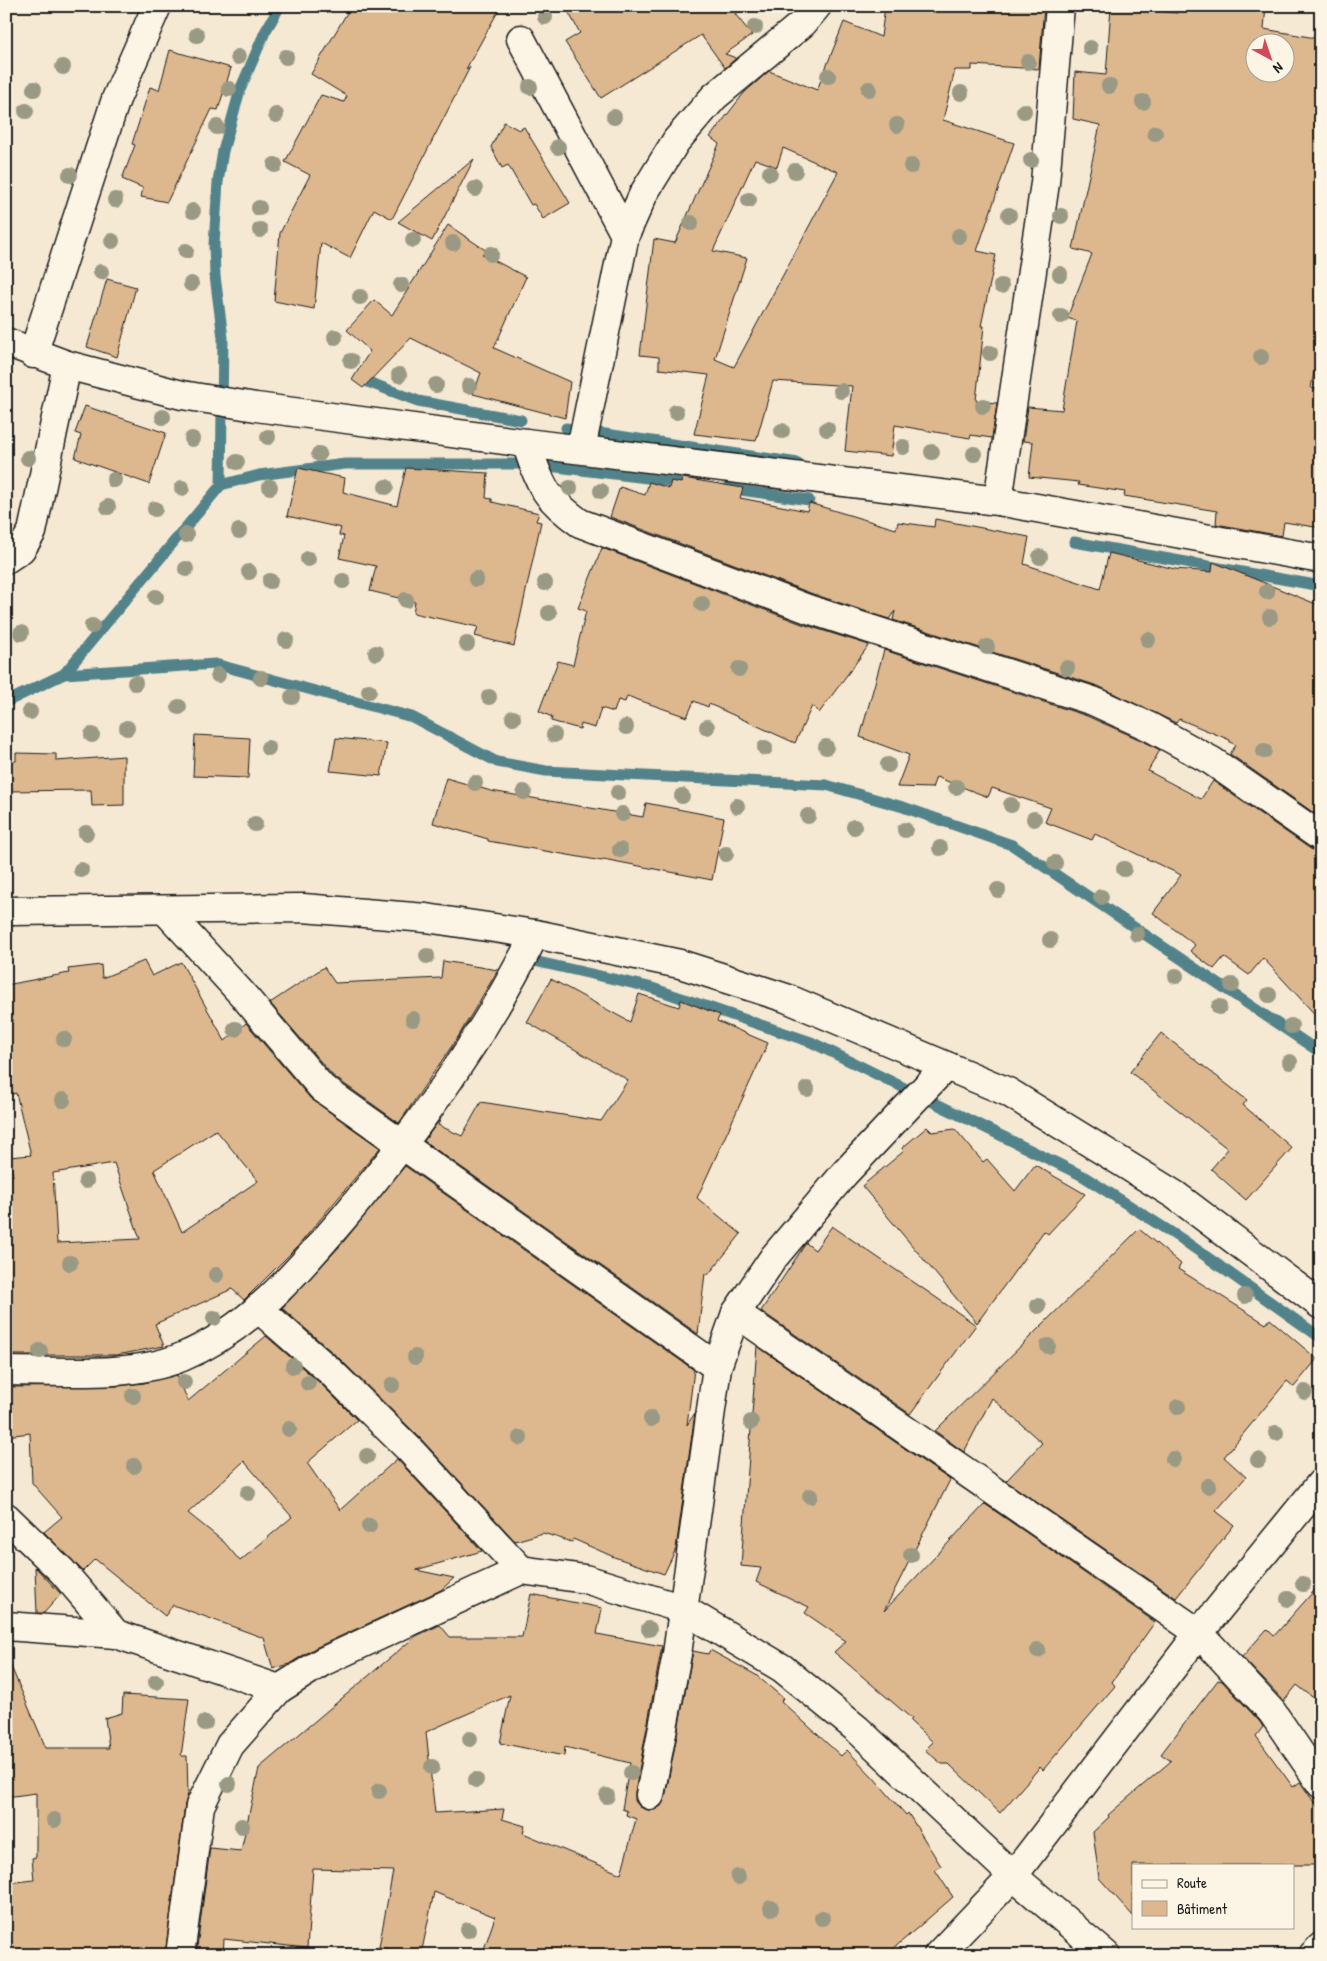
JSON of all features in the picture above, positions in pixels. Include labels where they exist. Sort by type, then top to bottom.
[{"type":"street","points":[[581,449],[625,235],[644,193],[676,141],[714,97],[803,23],[817,6]]},
{"type":"street","points":[[998,502],[1045,183],[1060,6]]},
{"type":"street","points":[[33,354],[116,99],[152,8]]},
{"type":"street","points":[[520,39],[625,235]]},
{"type":"street","points":[[6,342],[33,354],[67,365],[182,394],[228,403],[526,443],[998,502],[1321,559]]},
{"type":"street","points":[[6,560],[21,549],[32,532],[67,365]]},
{"type":"street","points":[[526,443],[541,487],[558,507],[580,524],[808,609],[1093,701],[1150,727],[1212,761],[1321,837]]},
{"type":"street","points":[[6,911],[303,908],[426,918],[535,934],[680,964],[777,995],[1008,1092],[1175,1195],[1321,1305]]},
{"type":"street","points":[[165,910],[243,995],[322,1088],[717,1367]]},
{"type":"street","points":[[6,1371],[78,1372],[137,1368],[181,1357],[222,1337],[258,1308],[308,1259],[404,1146],[448,1084],[512,981],[535,934]]},
{"type":"street","points":[[650,1794],[677,1654],[717,1367],[736,1313],[774,1257],[844,1174],[946,1066]]},
{"type":"street","points":[[258,1308],[331,1372],[394,1435],[521,1570]]},
{"type":"street","points":[[736,1313],[1199,1633],[1272,1712],[1321,1784]]},
{"type":"street","points":[[938,1955],[1013,1876],[1199,1633],[1321,1482]]},
{"type":"street","points":[[6,1517],[62,1570],[116,1634]]},
{"type":"street","points":[[180,1955],[200,1806],[230,1745],[279,1689],[322,1662],[521,1570],[585,1579],[683,1609],[782,1668],[858,1729],[1013,1876],[1106,1955]]},
{"type":"street","points":[[6,1626],[116,1634],[279,1689]]},
{"type":"street","points":[[1313,1955],[1321,1947]]},
{"type":"building","points":[[351,6],[501,6],[466,69],[470,67],[392,219],[374,209],[350,258],[321,243],[314,309],[274,301],[280,233],[310,175],[285,162],[321,95],[344,102],[347,96],[311,74]]},
{"type":"building","points":[[565,6],[747,6],[735,14],[752,35],[725,54],[736,58],[725,68],[701,35],[601,98],[565,42],[580,33]]},
{"type":"building","points":[[885,6],[1044,6],[1039,69],[972,65],[972,70],[955,70],[943,120],[1014,143],[977,251],[996,255],[981,326],[984,326],[976,401],[997,403],[992,438],[971,435],[970,438],[895,425],[891,456],[845,451],[852,386],[773,381],[756,441],[694,434],[709,375],[659,369],[659,357],[640,355],[654,239],[675,243],[719,144],[710,137],[744,93],[769,71],[817,90],[844,22],[881,37]],"holes":[[[783,148],[838,172],[734,367],[715,359],[747,258],[713,251],[755,159],[777,167]]]},
{"type":"building","points":[[1177,6],[1266,6],[1264,29],[1281,32],[1244,32],[1244,82],[1294,82],[1294,34],[1321,39],[1321,336],[1311,388],[1321,390],[1321,528],[1284,522],[1282,536],[1216,524],[1217,511],[1124,496],[1125,492],[1078,485],[1079,482],[1029,477],[1033,442],[1023,441],[1028,407],[1062,410],[1077,321],[1067,318],[1092,254],[1073,249],[1100,125],[1073,119],[1075,72],[1106,75],[1111,7],[1177,13]]},
{"type":"building","points":[[170,50],[231,68],[218,110],[212,109],[167,202],[141,197],[143,188],[122,179],[135,145],[132,144],[150,87],[159,90]]},
{"type":"building","points":[[504,122],[519,130],[524,127],[570,203],[543,219],[534,204],[531,205],[508,165],[502,168],[491,147]]},
{"type":"building","points":[[474,159],[432,241],[398,222]]},
{"type":"building","points":[[448,225],[487,251],[482,254],[526,277],[494,348],[570,382],[565,418],[473,394],[481,373],[411,338],[363,388],[352,380],[370,351],[347,330],[374,300],[392,315]]},
{"type":"building","points":[[107,279],[136,287],[117,357],[87,347]]},
{"type":"building","points":[[85,406],[166,433],[149,484],[75,458],[81,435],[75,433]]},
{"type":"building","points":[[298,468],[345,478],[343,492],[397,506],[406,468],[488,473],[486,498],[492,499],[492,502],[539,513],[536,521],[541,522],[514,646],[475,636],[478,627],[413,613],[415,602],[370,591],[376,566],[339,558],[344,536],[339,535],[341,528],[287,516]]},
{"type":"building","points":[[683,478],[743,488],[740,498],[807,511],[809,503],[896,529],[898,522],[934,527],[935,519],[1029,537],[1024,564],[1100,589],[1109,553],[1175,569],[1212,572],[1213,562],[1321,606],[1321,818],[1230,754],[1236,745],[1230,742],[1230,740],[1179,719],[1176,723],[1098,686],[893,620],[895,611],[889,619],[813,594],[610,517],[620,487],[645,495],[649,482],[669,488],[671,481],[681,483]]},
{"type":"building","points":[[602,548],[802,624],[869,645],[819,713],[812,706],[795,743],[709,704],[708,707],[694,701],[687,717],[627,696],[625,702],[618,700],[614,712],[601,708],[595,728],[581,724],[580,729],[551,721],[552,717],[539,711],[558,661],[573,665],[586,611],[578,608]]},
{"type":"building","points":[[884,650],[1087,716],[1143,741],[1160,750],[1148,771],[1201,799],[1213,781],[1312,850],[1321,852],[1321,1021],[1263,958],[1249,975],[1224,957],[1214,969],[1190,951],[1195,945],[1153,913],[1181,875],[1095,834],[1092,840],[1045,822],[1051,808],[992,788],[988,797],[936,777],[932,788],[897,787],[909,755],[860,737]]},
{"type":"building","points":[[195,735],[250,738],[248,778],[193,776]]},
{"type":"building","points":[[336,738],[387,743],[381,776],[330,771]]},
{"type":"building","points":[[16,753],[56,754],[56,761],[124,756],[124,805],[92,806],[91,790],[6,791],[6,763],[16,761]]},
{"type":"building","points":[[446,778],[491,791],[643,817],[646,803],[724,818],[712,880],[603,859],[602,861],[488,841],[488,839],[433,823]]},
{"type":"building","points":[[144,961],[152,976],[181,962],[225,1041],[246,1023],[310,1098],[380,1148],[298,1246],[244,1300],[232,1289],[155,1324],[164,1346],[117,1355],[6,1355],[6,1177],[13,1176],[9,1157],[31,1155],[16,1093],[6,1096],[6,985],[69,973],[68,969],[101,965],[102,978]],"holes":[[[216,1130],[258,1181],[182,1232],[154,1170]],[[114,1163],[140,1239],[57,1243],[53,1173]]]},
{"type":"building","points":[[443,961],[498,970],[458,1037],[399,1123],[333,1076],[270,1003],[324,967],[335,983],[441,978]]},
{"type":"building","points":[[551,979],[630,1022],[639,994],[679,1007],[681,1000],[720,1015],[717,1021],[768,1043],[697,1198],[741,1234],[708,1275],[705,1273],[698,1334],[424,1141],[441,1118],[438,1125],[462,1136],[481,1102],[601,1121],[628,1080],[527,1022]]},
{"type":"building","points":[[1161,1033],[1247,1100],[1243,1105],[1292,1148],[1246,1200],[1211,1169],[1228,1149],[1130,1072]]},
{"type":"building","points":[[927,1127],[932,1132],[955,1129],[983,1162],[987,1159],[1015,1191],[1035,1165],[1085,1194],[1048,1234],[1044,1231],[977,1323],[862,1186],[904,1151],[902,1148]]},
{"type":"building","points":[[405,1166],[694,1370],[687,1425],[695,1413],[676,1549],[664,1574],[614,1557],[573,1539],[572,1542],[543,1533],[515,1541],[420,1438],[342,1361],[282,1308],[340,1246]]},
{"type":"building","points":[[832,1226],[976,1325],[910,1414],[761,1311],[806,1243],[815,1250]]},
{"type":"building","points":[[1139,1229],[1181,1264],[1178,1269],[1266,1324],[1270,1319],[1317,1359],[1294,1387],[1287,1381],[1224,1457],[1246,1477],[1216,1511],[1234,1525],[1176,1598],[1006,1481],[1042,1443],[992,1398],[964,1452],[935,1431]]},
{"type":"building","points":[[266,1336],[320,1383],[357,1420],[307,1463],[340,1510],[397,1459],[482,1551],[416,1570],[454,1578],[441,1590],[315,1648],[289,1664],[273,1669],[264,1638],[173,1605],[165,1616],[95,1559],[83,1571],[44,1532],[62,1517],[32,1483],[30,1433],[6,1436],[6,1387],[119,1386],[144,1383],[177,1375],[188,1401]],"holes":[[[244,1461],[292,1517],[240,1561],[224,1542],[188,1513]]]},
{"type":"building","points":[[757,1346],[950,1480],[884,1611],[985,1504],[1155,1622],[1112,1682],[1115,1686],[1043,1770],[1040,1767],[1000,1813],[949,1764],[942,1764],[925,1750],[933,1742],[910,1721],[912,1719],[834,1652],[846,1641],[805,1613],[809,1607],[756,1582],[761,1568],[741,1566]]},
{"type":"building","points":[[35,1567],[61,1594],[44,1613],[37,1613]]},
{"type":"building","points":[[1321,1583],[1321,1704],[1297,1685],[1284,1701],[1242,1657],[1267,1629],[1274,1636]]},
{"type":"building","points":[[531,1594],[602,1608],[597,1634],[662,1646],[635,1792],[635,1801],[640,1807],[648,1810],[655,1810],[661,1806],[665,1798],[693,1651],[708,1654],[710,1650],[756,1675],[783,1698],[781,1701],[841,1756],[847,1750],[906,1815],[908,1813],[941,1866],[935,1870],[953,1897],[886,1955],[482,1955],[495,1917],[434,1892],[421,1955],[418,1955],[379,1947],[393,1871],[313,1869],[307,1948],[224,1939],[223,1955],[196,1955],[210,1848],[241,1851],[259,1768],[416,1636],[440,1625],[450,1637],[522,1637]],"holes":[[[510,1695],[500,1743],[564,1756],[565,1747],[630,1763],[622,1809],[627,1811],[626,1815],[636,1819],[621,1874],[523,1833],[525,1826],[502,1819],[504,1809],[435,1813],[426,1732]]]},
{"type":"building","points":[[6,1655],[46,1748],[109,1748],[105,1718],[122,1713],[123,1695],[189,1699],[181,1756],[187,1756],[188,1794],[185,1804],[165,1955],[6,1955],[6,1883],[34,1880],[32,1858],[36,1857],[36,1793],[6,1797]]},
{"type":"building","points":[[1218,1680],[1222,1681],[1260,1722],[1263,1727],[1256,1736],[1293,1787],[1300,1782],[1321,1812],[1321,1865],[1132,1864],[1132,1915],[1099,1878],[1093,1832],[1109,1817],[1108,1815],[1171,1761],[1161,1754]]},
{"type":"waterway","points":[[64,674],[221,485],[223,338],[215,276],[214,244],[218,182],[223,151],[240,90],[265,32],[280,6]]},
{"type":"waterway","points":[[360,379],[418,401],[521,420]]},
{"type":"waterway","points":[[566,428],[798,463]]},
{"type":"waterway","points":[[221,485],[259,475],[345,464],[473,464]]},
{"type":"waterway","points":[[478,464],[532,464],[696,484]]},
{"type":"waterway","points":[[727,488],[809,500]]},
{"type":"waterway","points":[[1074,542],[1321,586]]},
{"type":"waterway","points":[[6,702],[64,674],[215,664],[412,717],[497,762],[546,771],[826,785],[903,807],[1012,845],[1321,1053]]},
{"type":"waterway","points":[[534,961],[649,987],[811,1042],[1083,1176],[1183,1240],[1321,1338]]}]
